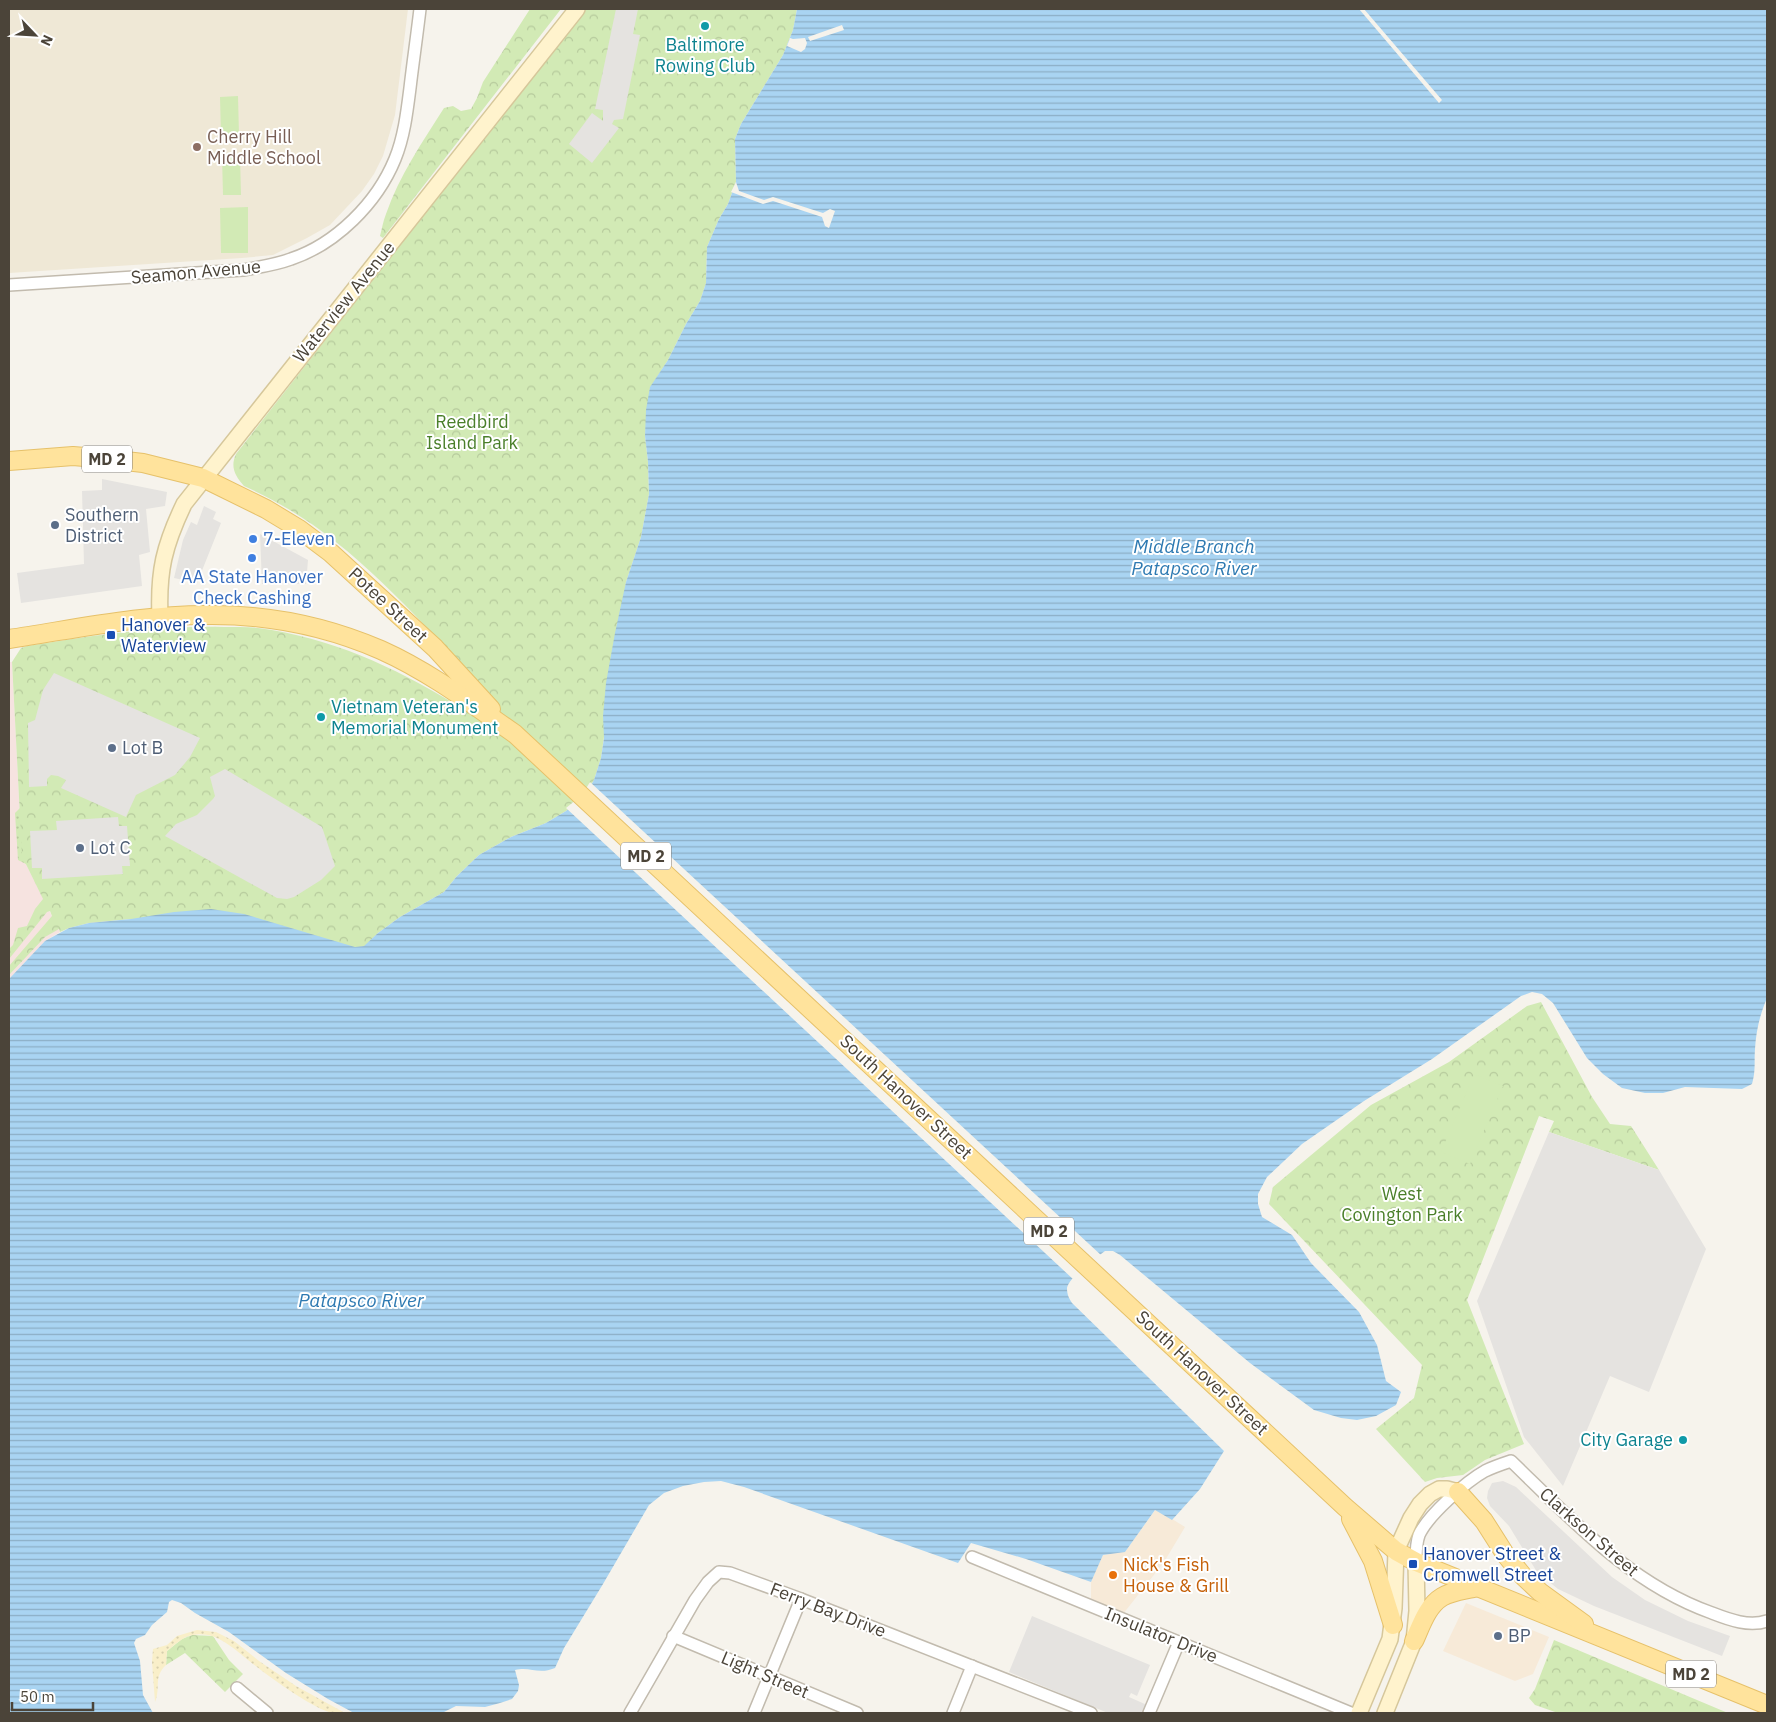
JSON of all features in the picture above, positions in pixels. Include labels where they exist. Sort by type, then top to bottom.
[{"type":"main road","name":"Waterview Avenue","points":[[160,617],[159,585],[166,548],[184,504],[577,9]]},
{"type":"main road","name":"Potee Street","points":[[9,461],[73,456],[143,464],[203,478],[266,509],[299,529],[331,553],[434,648],[515,734]]},
{"type":"main road","name":"South Hanover Street","points":[[9,639],[160,617],[250,616],[317,628],[346,637],[381,650],[440,682],[515,734],[1345,1507],[1396,1551],[1416,1562],[1767,1705]]},
{"type":"main road","points":[[1359,1713],[1380,1663],[1393,1625],[1396,1551],[1410,1518],[1430,1494],[1439,1489],[1458,1492],[1484,1521],[1505,1554],[1529,1582],[1547,1597],[1614,1643]]},
{"type":"main road","points":[[1345,1507],[1373,1561],[1393,1625]]},
{"type":"main road","points":[[1414,1640],[1417,1611],[1416,1562]]},
{"type":"main road","points":[[1385,1713],[1414,1640],[1429,1610],[1435,1603],[1450,1593],[1477,1587]]},
{"type":"street","name":"Seamon Avenue","points":[[9,285],[243,270],[271,265],[314,250],[342,228],[372,199],[395,158],[406,117],[420,9]]},
{"type":"street","name":"Clarkson Street","points":[[1458,1492],[1485,1471],[1511,1461],[1613,1557],[1668,1595],[1694,1607],[1742,1622],[1763,1622]]},
{"type":"street","points":[[1416,1562],[1419,1536],[1425,1525],[1434,1512],[1458,1492]]},
{"type":"street","name":"Insulator Drive","points":[[972,1557],[1350,1713]]},
{"type":"street","name":"Ferry Bay Drive","points":[[630,1713],[695,1600],[708,1582],[719,1572],[730,1573],[801,1599],[1091,1713]]},
{"type":"street","points":[[754,1713],[801,1599]]},
{"type":"street","name":"Light Street","points":[[674,1636],[857,1713]]},
{"type":"street","points":[[1149,1713],[1179,1642]]},
{"type":"street","points":[[953,1713],[972,1666]]},
{"type":"street","points":[[237,1688],[267,1713]]},
{"type":"shaded area","name":"Cherry Hill Middle School","points":[[9,9],[408,9],[395,115],[383,156],[374,174],[362,191],[330,225],[273,255],[9,273]]},
{"type":"shaded area","points":[[616,9],[638,9],[633,34],[640,35],[623,119],[614,120],[612,124],[619,128],[592,163],[569,144],[592,113],[603,121],[603,110],[595,109]]},
{"type":"shaded area","points":[[102,479],[167,492],[165,506],[146,509],[150,552],[139,555],[142,586],[21,603],[17,573],[84,564],[82,491],[102,490]]},
{"type":"shaded area","points":[[204,506],[216,512],[213,519],[221,523],[197,583],[174,578],[183,540],[191,522],[197,525]]},
{"type":"shaded area","points":[[260,534],[308,560],[306,584],[262,584]]},
{"type":"shaded area","points":[[9,662],[12,662],[22,856],[60,932],[45,941],[9,979]]},
{"type":"shaded area","name":"Lot B","points":[[54,673],[200,738],[190,757],[175,775],[136,795],[126,817],[61,788],[66,780],[58,776],[51,775],[47,779],[47,786],[29,787],[28,723],[35,720],[43,690]]},
{"type":"shaded area","points":[[225,769],[322,827],[335,866],[321,880],[294,897],[287,899],[277,898],[165,836],[176,824],[197,815],[213,799],[215,796],[210,777]]},
{"type":"shaded area","name":"Lot C","points":[[118,817],[119,826],[127,826],[130,866],[122,866],[123,874],[42,879],[42,868],[32,868],[30,831],[57,830],[56,821]]},
{"type":"shaded area","points":[[1549,1132],[1659,1170],[1706,1249],[1649,1392],[1610,1376],[1563,1486],[1524,1437],[1477,1301]]},
{"type":"shaded area","points":[[1503,1481],[1516,1487],[1612,1577],[1645,1600],[1688,1621],[1730,1636],[1722,1656],[1594,1606],[1558,1589],[1537,1572],[1509,1526],[1490,1506],[1487,1498],[1492,1483]]},
{"type":"shaded area","points":[[1156,1509],[1185,1527],[1164,1562],[1123,1614],[1091,1603],[1091,1582],[1103,1555],[1125,1552]]},
{"type":"shaded area","points":[[1466,1603],[1549,1637],[1533,1674],[1515,1681],[1443,1651]]},
{"type":"shaded area","points":[[1032,1616],[1150,1665],[1137,1696],[1131,1693],[1129,1697],[1147,1705],[1143,1713],[1108,1713],[1009,1672]]},
{"type":"green space","points":[[530,9],[561,9],[383,238],[380,236],[391,200],[412,159],[444,108],[453,106],[461,111],[471,109],[483,82]]},
{"type":"green space","name":"Reedbird Island Park","points":[[585,9],[797,9],[793,30],[783,55],[741,124],[735,139],[736,182],[728,204],[719,219],[707,247],[706,283],[700,301],[668,360],[650,388],[645,436],[649,494],[641,537],[626,582],[601,758],[594,780],[584,797],[546,823],[511,837],[479,855],[457,876],[444,892],[400,917],[378,933],[365,946],[355,948],[283,927],[131,919],[89,923],[60,932],[59,929],[45,937],[9,975],[9,966],[52,916],[50,911],[47,912],[9,959],[9,949],[13,945],[18,928],[27,926],[35,909],[43,899],[22,856],[12,662],[21,648],[150,629],[199,627],[254,628],[285,633],[336,646],[384,666],[455,704],[475,680],[415,615],[371,572],[325,533],[287,508],[244,486],[236,475],[233,463],[236,454]]},
{"type":"green space","points":[[238,96],[239,135],[221,136],[220,97]]},
{"type":"green space","points":[[222,156],[240,156],[241,195],[223,195]]},
{"type":"green space","points":[[248,207],[248,253],[221,253],[220,208]]},
{"type":"green space","points":[[21,807],[28,865],[18,860],[15,813]]},
{"type":"green space","name":"West Covington Park","points":[[1541,1002],[1592,1097],[1610,1124],[1631,1126],[1659,1170],[1549,1132],[1554,1121],[1539,1116],[1467,1300],[1524,1444],[1485,1460],[1463,1475],[1437,1478],[1425,1482],[1376,1429],[1414,1398],[1422,1365],[1269,1204],[1273,1187],[1371,1105],[1449,1062],[1527,1006]]},
{"type":"green space","points":[[1474,1074],[1503,1086],[1470,1164],[1441,1152]]},
{"type":"green space","points":[[192,1635],[213,1636],[229,1660],[243,1674],[225,1692],[185,1653],[166,1665],[167,1651],[182,1639]]},
{"type":"green space","points":[[1554,1640],[1728,1713],[1558,1713],[1535,1705],[1529,1698],[1535,1689]]},
{"type":"sand","points":[[197,1630],[216,1632],[234,1641],[259,1661],[296,1686],[345,1713],[333,1713],[314,1705],[277,1682],[223,1641],[201,1634],[186,1637],[167,1651],[166,1665],[158,1678],[155,1702],[153,1649],[167,1645],[177,1636]]},
{"type":"water","name":"Middle Branch Patapsco River","points":[[797,9],[1767,9],[1767,998],[1757,1029],[1752,1084],[1742,1089],[1685,1087],[1663,1093],[1645,1093],[1622,1088],[1603,1074],[1587,1058],[1553,1003],[1542,994],[1532,992],[1521,996],[1432,1059],[1364,1101],[1302,1144],[1267,1177],[1258,1194],[1258,1204],[1262,1217],[1292,1235],[1311,1263],[1359,1312],[1377,1345],[1386,1381],[1401,1392],[1396,1405],[1376,1416],[1357,1420],[1341,1418],[1314,1410],[1250,1363],[1120,1255],[1113,1251],[1105,1251],[1083,1268],[1069,1284],[1067,1290],[1072,1303],[1224,1451],[1200,1489],[1172,1520],[1155,1510],[1125,1552],[1103,1555],[1091,1582],[1026,1559],[971,1543],[958,1563],[744,1487],[721,1481],[704,1482],[683,1486],[664,1493],[649,1505],[564,1648],[555,1668],[544,1671],[515,1670],[519,1685],[518,1691],[512,1699],[500,1703],[485,1707],[456,1706],[442,1713],[354,1713],[286,1673],[229,1632],[181,1603],[172,1600],[169,1602],[167,1612],[152,1625],[145,1635],[136,1639],[134,1643],[140,1661],[143,1695],[153,1713],[9,1713],[9,979],[45,941],[69,928],[89,923],[174,912],[211,909],[244,914],[355,947],[364,946],[400,917],[444,892],[457,876],[479,855],[511,837],[546,823],[584,797],[594,780],[601,758],[604,738],[603,716],[606,683],[615,633],[626,582],[641,537],[649,494],[645,436],[646,410],[650,387],[668,360],[700,301],[706,283],[707,247],[719,219],[728,204],[736,182],[735,139],[741,124],[783,55],[793,30]]},
{"type":"pier","points":[[1359,9],[1364,9],[1442,100],[1439,103]]},
{"type":"pier","points":[[842,25],[844,30],[810,41],[808,37]]},
{"type":"pier","points":[[790,38],[805,38],[807,43],[805,49],[801,52],[787,46]]},
{"type":"pier","points":[[736,182],[739,191],[764,200],[773,197],[823,213],[830,209],[835,211],[829,228],[825,226],[822,217],[773,201],[763,204],[731,192]]},
{"type":"pier","points":[[590,782],[1102,1256],[1074,1280],[566,808],[582,795]]},
{"type":"place","name":"Baltimore Rowing Club","points":[[705,26]]},
{"type":"place","name":"Cherry Hill Middle School","points":[[197,147]]},
{"type":"place","name":"Southern District","points":[[55,525]]},
{"type":"place","name":"7-Eleven","points":[[253,539]]},
{"type":"place","name":"AA State Hanover Check Cashing","points":[[252,558]]},
{"type":"place","name":"Hanover & Waterview","points":[[111,635]]},
{"type":"place","name":"Vietnam Veteran's Memorial Monument","points":[[321,717]]},
{"type":"place","name":"Lot B","points":[[112,748]]},
{"type":"place","name":"Lot C","points":[[80,848]]},
{"type":"place","name":"City Garage","points":[[1683,1440]]},
{"type":"place","name":"Hanover Street & Cromwell Street","points":[[1413,1564]]},
{"type":"place","name":"Nick's Fish House & Grill","points":[[1113,1575]]},
{"type":"place","name":"BP","points":[[1498,1636]]},
{"type":"water label","name":"Patapsco River","points":[[361,1300]]}]
